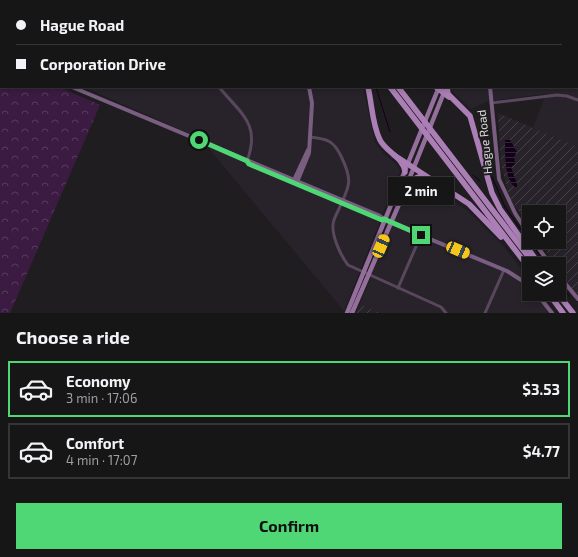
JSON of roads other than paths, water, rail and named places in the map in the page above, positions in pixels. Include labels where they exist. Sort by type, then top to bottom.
[{"type":"highway","points":[[368,88],[380,139],[403,164],[404,172]]},
{"type":"highway","points":[[391,88],[522,259]]},
{"type":"highway","points":[[399,88],[529,257]]},
{"type":"highway","points":[[437,88],[455,100]]},
{"type":"highway","points":[[447,88],[448,94],[467,111],[472,121],[487,180],[497,204],[533,257]]},
{"type":"highway","points":[[394,155],[476,210],[520,256]]},
{"type":"highway","points":[[399,204],[413,179],[421,176],[427,178]]},
{"type":"highway","points":[[554,301],[563,313]]},
{"type":"highway","points":[[564,301],[573,313]]},
{"type":"main road","points":[[347,313],[428,114],[437,88]]},
{"type":"main road","points":[[353,312],[447,88]]},
{"type":"main road","points":[[353,312],[351,309],[354,295]]},
{"type":"street","points":[[74,88],[247,161],[249,164],[295,182],[382,220],[385,219],[504,270],[522,281]]},
{"type":"street","points":[[220,88],[251,129],[252,145],[247,161]]},
{"type":"street","points":[[295,182],[308,150],[310,137],[312,103],[309,88]]},
{"type":"street","name":"Hague Road","points":[[490,88],[499,179],[515,213],[522,224]]},
{"type":"street","points":[[491,103],[557,95],[578,100]]},
{"type":"street","points":[[310,137],[329,140],[337,147],[350,176],[349,187],[333,223],[333,231],[348,266],[441,307],[446,313]]},
{"type":"street","points":[[398,288],[421,235]]},
{"type":"street","points":[[486,312],[504,270]]},
{"type":"street","points":[[566,284],[578,299]]},
{"type":"street","points":[[543,301],[552,313]]},
{"type":"waterway","points":[[376,88],[390,132]]},
{"type":"waterway","points":[[473,175],[480,181]]},
{"type":"waterway","points":[[492,177],[505,207],[522,231]]},
{"type":"waterway","points":[[535,249],[541,257]]},
{"type":"waterway","points":[[566,292],[569,296]]}]
